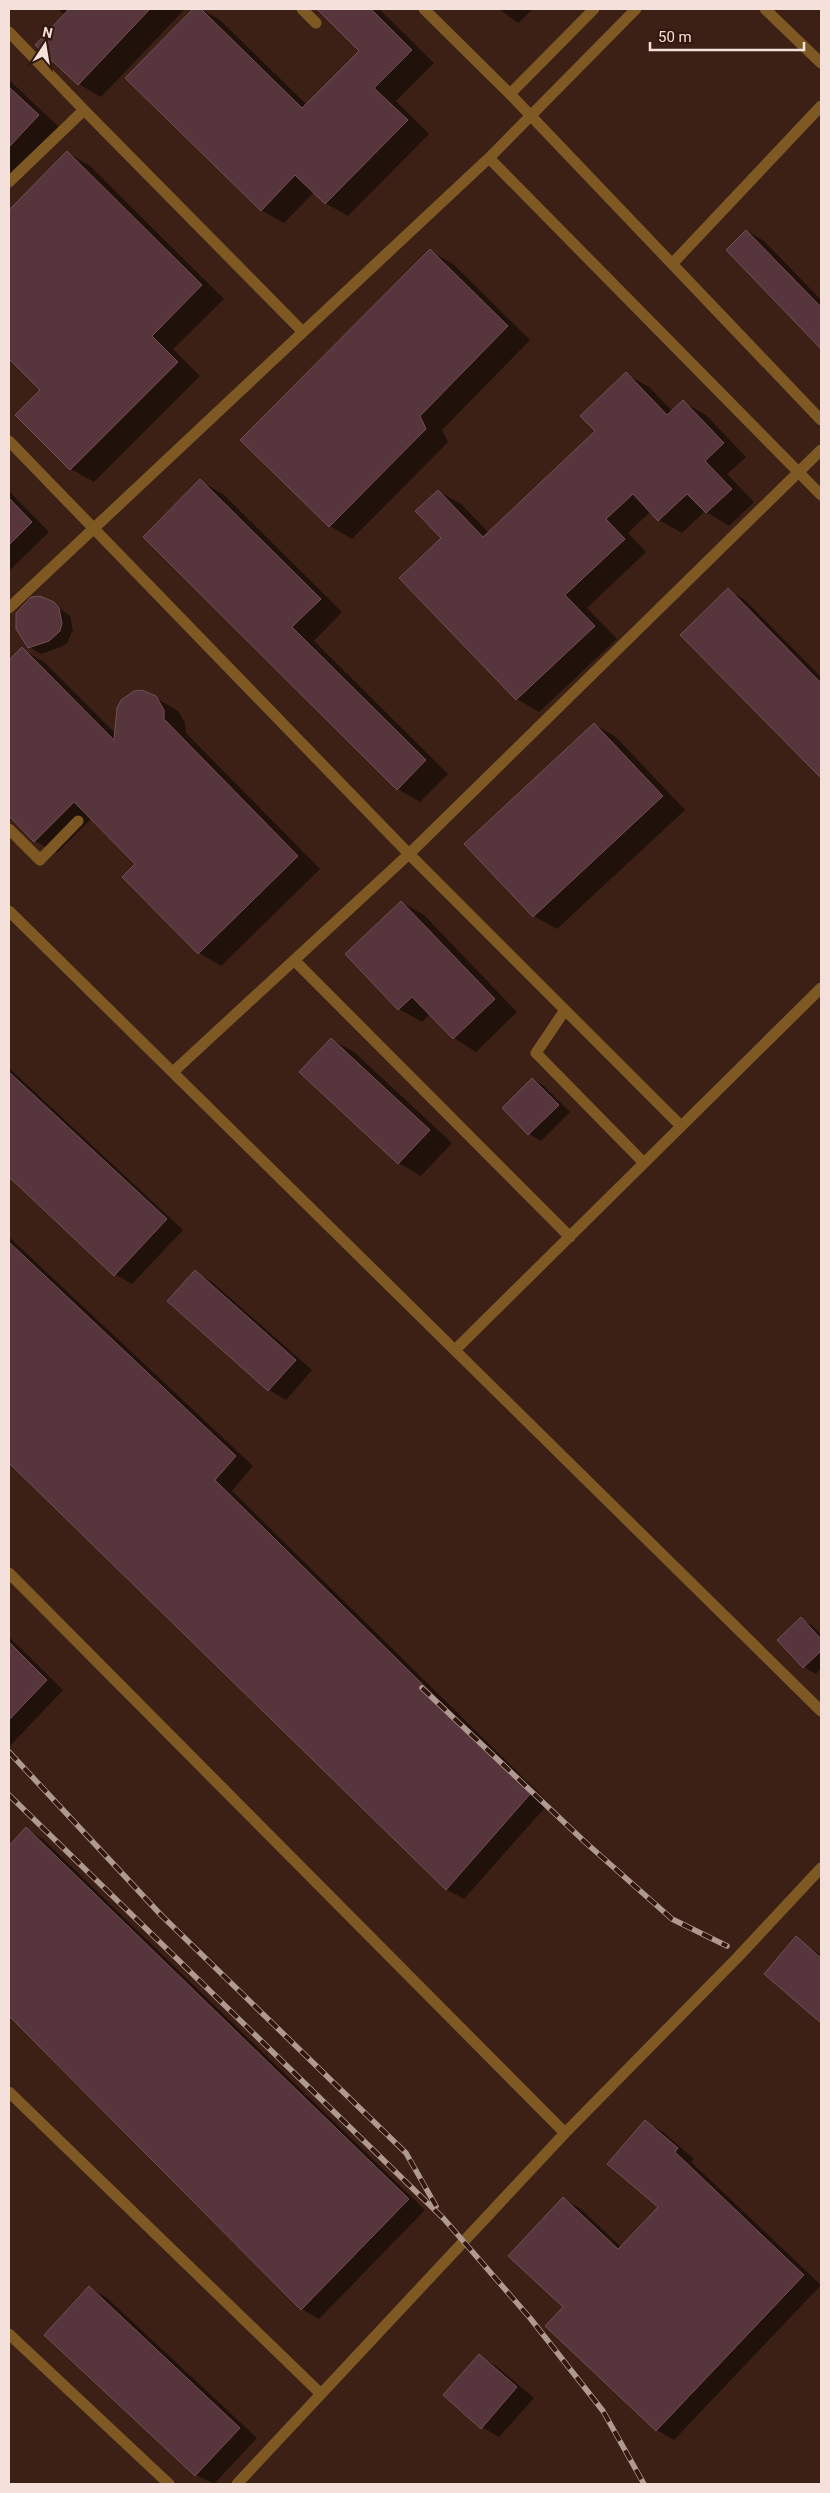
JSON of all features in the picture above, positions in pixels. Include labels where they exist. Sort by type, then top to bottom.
[{"type":"lane","points":[[302,9],[316,23]]},
{"type":"lane","points":[[424,9],[510,94],[821,420]]},
{"type":"lane","points":[[510,94],[594,9]]},
{"type":"lane","points":[[9,608],[95,530],[489,158],[636,9]]},
{"type":"lane","points":[[765,9],[821,63]]},
{"type":"lane","points":[[9,32],[304,332]]},
{"type":"lane","points":[[672,264],[821,106]]},
{"type":"lane","points":[[9,182],[84,110]]},
{"type":"lane","points":[[489,158],[821,495]]},
{"type":"lane","points":[[9,441],[409,854],[681,1126]]},
{"type":"lane","points":[[173,1072],[409,854],[821,450]]},
{"type":"lane","points":[[9,829],[40,860],[78,820]]},
{"type":"lane","points":[[9,911],[821,1710]]},
{"type":"lane","points":[[294,960],[570,1236]]},
{"type":"lane","points":[[455,1350],[821,988]]},
{"type":"lane","points":[[565,1010],[536,1053],[644,1163]]},
{"type":"lane","points":[[9,1573],[565,2133]]},
{"type":"lane","points":[[237,2484],[565,2133],[737,1958],[821,1868]]},
{"type":"lane","points":[[9,2092],[321,2394]]},
{"type":"lane","points":[[9,2334],[169,2484]]},
{"type":"building","points":[[69,9],[150,9],[78,85],[35,45]]},
{"type":"building","points":[[193,9],[201,9],[302,108],[359,51],[317,9],[371,9],[412,50],[374,88],[408,120],[325,204],[295,175],[261,211],[125,78]]},
{"type":"building","points":[[9,87],[39,115],[9,147]]},
{"type":"building","points":[[67,151],[202,285],[152,336],[178,362],[70,470],[15,415],[40,390],[9,359],[9,210]]},
{"type":"building","points":[[746,230],[821,307],[821,349],[726,250]]},
{"type":"building","points":[[430,249],[508,326],[420,416],[426,429],[329,527],[240,440]]},
{"type":"building","points":[[626,372],[667,415],[683,400],[724,443],[705,461],[732,489],[706,513],[687,494],[658,521],[633,494],[606,519],[625,539],[565,595],[595,626],[516,700],[399,578],[441,538],[415,511],[438,490],[483,537],[595,431],[580,416]]},
{"type":"building","points":[[200,479],[321,599],[292,627],[426,760],[397,790],[143,537]]},
{"type":"building","points":[[9,498],[32,522],[9,545]]},
{"type":"building","points":[[728,588],[821,683],[821,778],[680,635]]},
{"type":"building","points":[[40,596],[54,602],[59,608],[62,623],[60,631],[49,641],[28,648],[16,629],[16,613],[31,597]]},
{"type":"building","points":[[22,647],[114,740],[117,708],[121,700],[134,691],[142,690],[156,696],[164,710],[164,719],[298,856],[198,954],[122,877],[135,864],[74,802],[34,842],[9,816],[9,660]]},
{"type":"building","points":[[594,723],[663,796],[533,917],[464,844]]},
{"type":"building","points":[[401,901],[495,999],[453,1039],[412,997],[398,1010],[345,954]]},
{"type":"building","points":[[331,1038],[430,1130],[398,1164],[299,1072]]},
{"type":"building","points":[[9,1072],[167,1219],[114,1276],[9,1177]]},
{"type":"building","points":[[532,1078],[559,1105],[528,1135],[502,1108]]},
{"type":"building","points":[[9,1242],[236,1456],[215,1480],[532,1792],[446,1890],[9,1463]]},
{"type":"building","points":[[195,1270],[296,1360],[268,1391],[167,1301]]},
{"type":"building","points":[[801,1617],[821,1639],[821,1651],[803,1668],[777,1640]]},
{"type":"building","points":[[9,1642],[47,1680],[9,1720]]},
{"type":"building","points":[[26,1827],[409,2199],[301,2310],[9,2016],[9,1846]]},
{"type":"building","points":[[796,1936],[821,1958],[821,2023],[764,1974]]},
{"type":"building","points":[[645,2120],[678,2148],[675,2152],[804,2275],[656,2431],[545,2326],[563,2307],[508,2256],[563,2197],[618,2249],[658,2207],[607,2164]]},
{"type":"building","points":[[89,2286],[240,2428],[195,2476],[44,2335]]},
{"type":"building","points":[[479,2354],[517,2387],[481,2429],[443,2395]]},
{"type":"railway","points":[[422,1688],[585,1842],[672,1919],[727,1946]]},
{"type":"railway","points":[[9,1752],[161,1915],[406,2153],[436,2206]]},
{"type":"railway","points":[[9,1795],[444,2219],[530,2318],[603,2411],[644,2484]]}]
